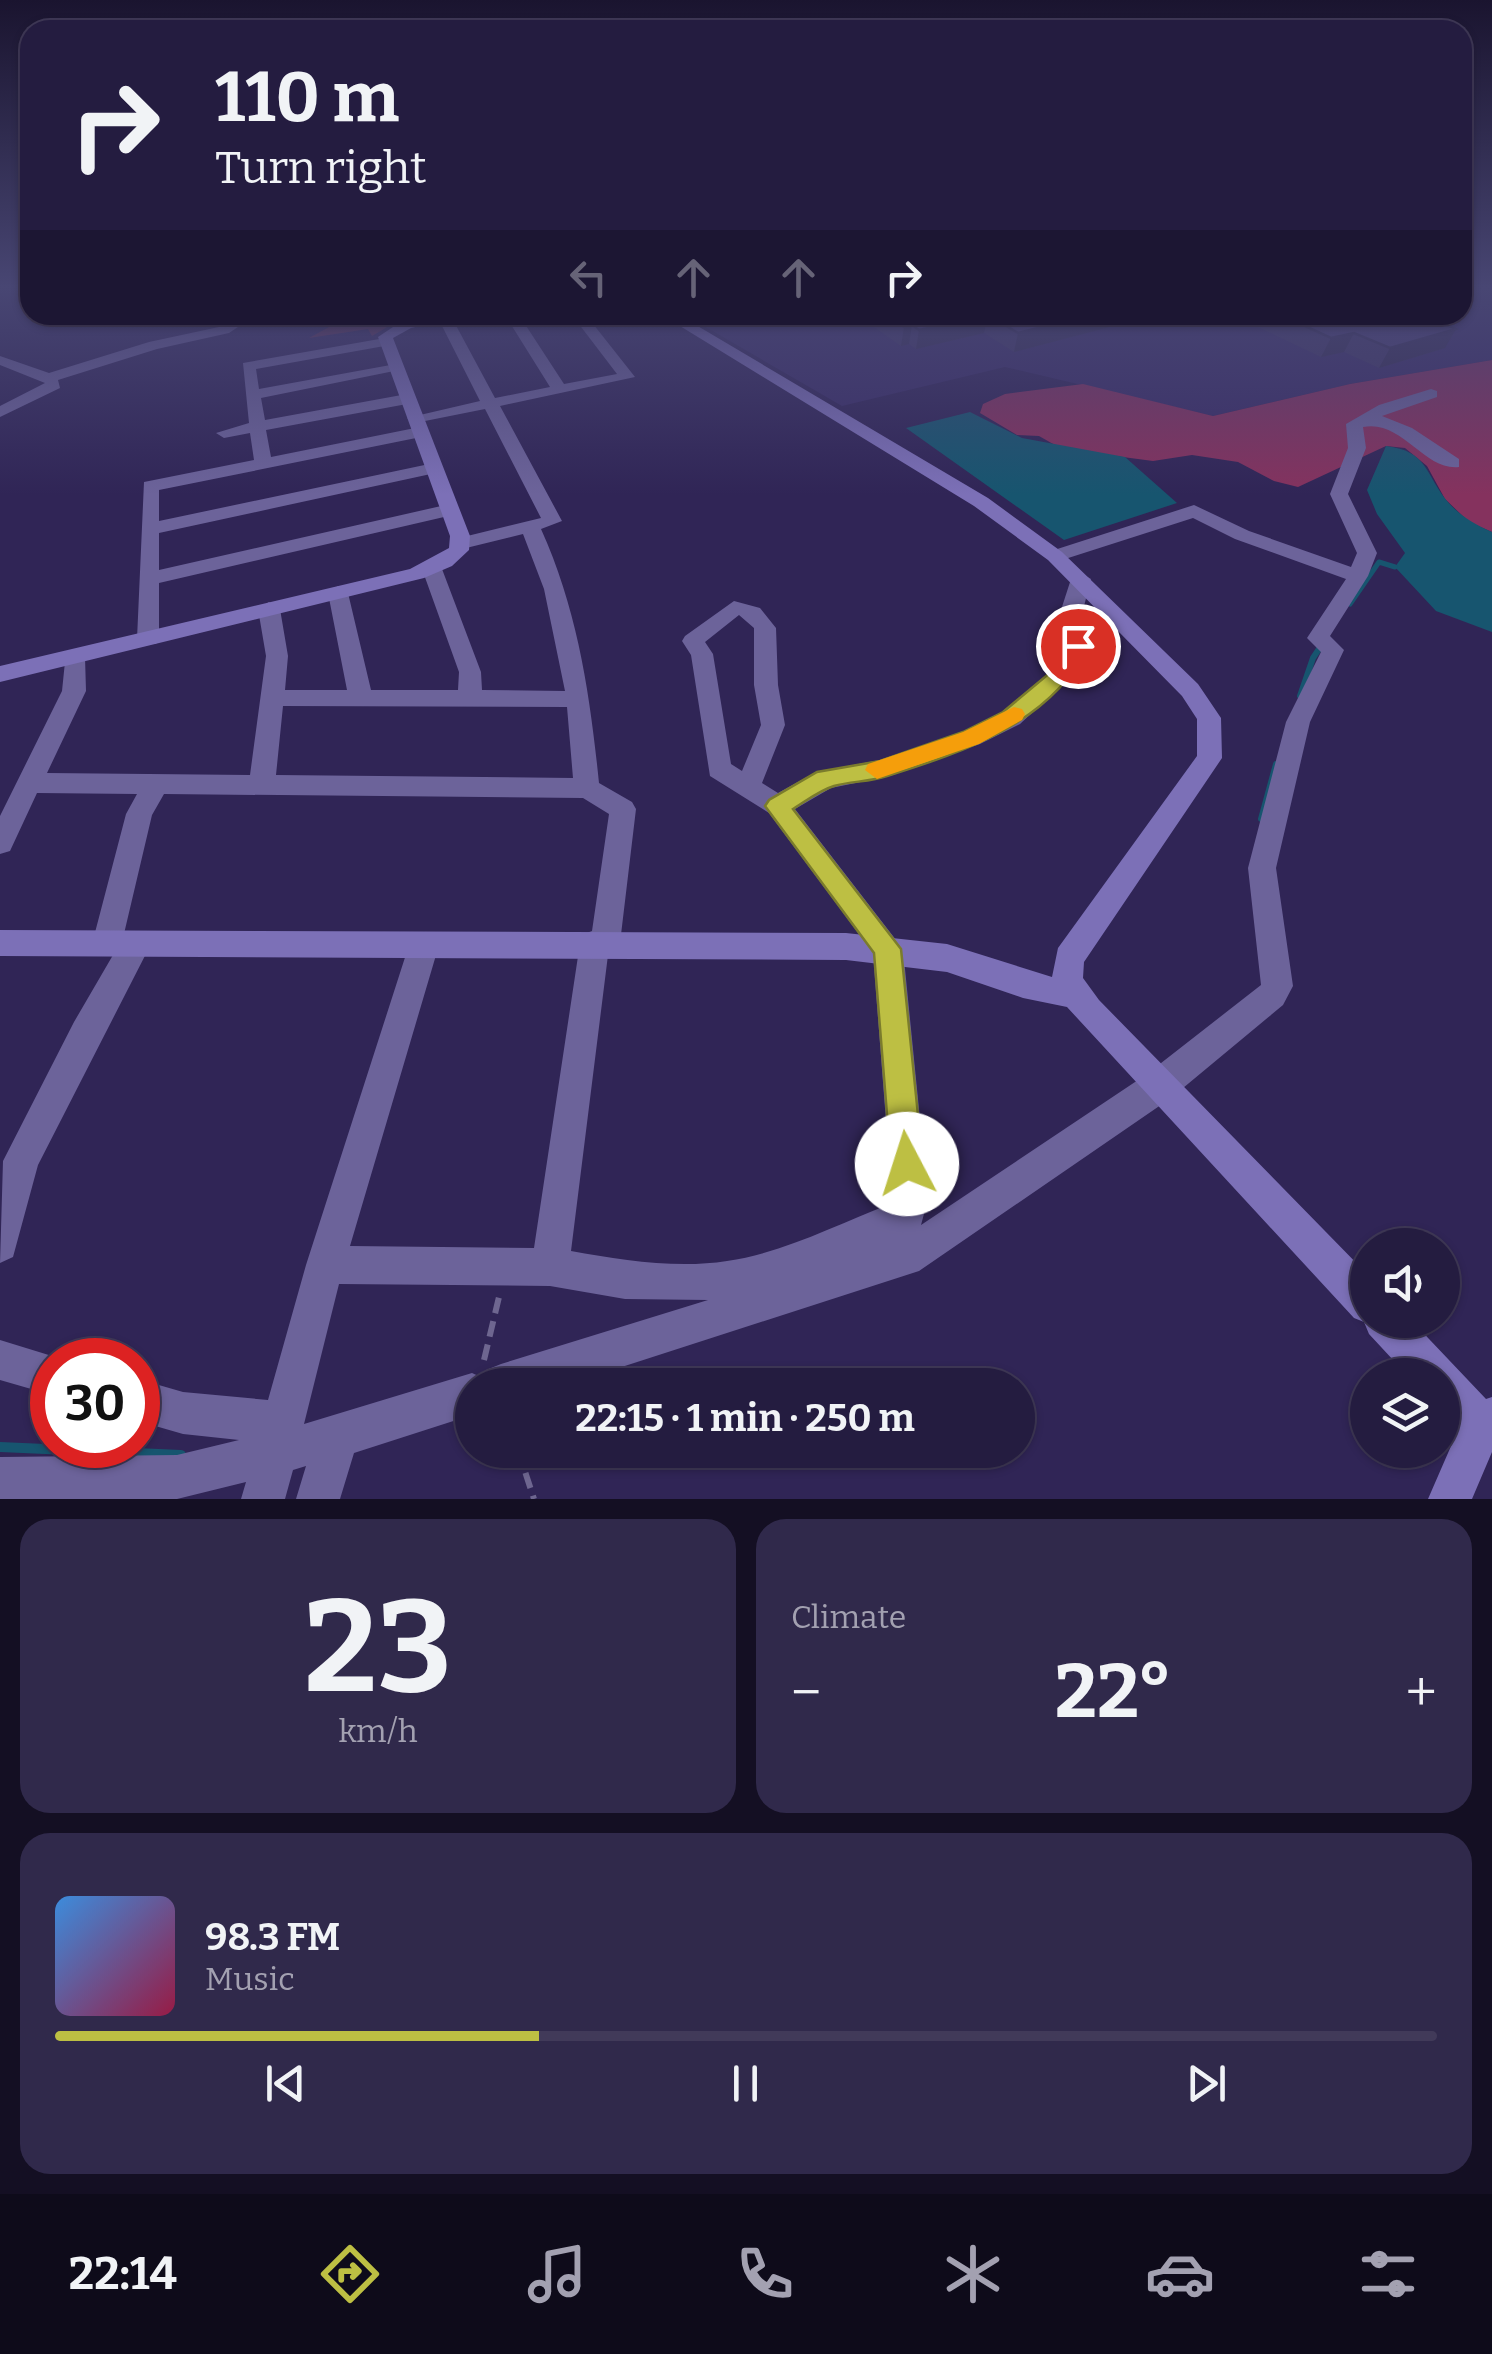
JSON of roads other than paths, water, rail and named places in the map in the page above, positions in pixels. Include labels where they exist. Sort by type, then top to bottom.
[{"type":"street","points":[[49,378],[120,355]]},
{"type":"street","points":[[264,463],[248,366],[311,355]]},
{"type":"street","points":[[390,355],[462,543]]},
{"type":"street","points":[[0,674],[432,569],[462,543],[552,521],[490,404],[469,355]]},
{"type":"street","points":[[538,355],[560,390]]},
{"type":"street","points":[[224,434],[258,427],[414,416],[627,377],[610,355]]},
{"type":"street","points":[[736,355],[981,502],[1055,556],[1190,690],[1208,718],[1212,735],[1209,758],[1069,958],[1066,972],[1072,993],[1350,1285]]},
{"type":"street","points":[[0,360],[49,378],[54,384],[0,412]]},
{"type":"street","points":[[253,395],[396,370]]},
{"type":"street","points":[[536,1368],[906,1258],[1159,1086],[1272,995],[1277,986],[1262,868],[1298,722],[1333,650],[1318,638],[1358,576],[1367,553],[1339,494],[1357,448],[1354,424],[1386,408],[1431,394]]},
{"type":"street","points":[[148,639],[150,486],[264,463],[414,416]]},
{"type":"street","points":[[1366,419],[1397,428],[1453,463]]},
{"type":"street","points":[[148,529],[434,468]]},
{"type":"street","points":[[148,579],[450,510]]},
{"type":"street","points":[[1055,556],[1194,511],[1242,535],[1358,576]]},
{"type":"street","points":[[530,527],[552,571],[579,699],[587,788]]},
{"type":"street","points":[[432,569],[470,672],[470,699]]},
{"type":"street","points":[[778,806],[826,779],[881,769],[971,738],[1010,718],[1066,671],[1078,646],[1072,610],[1081,579]]},
{"type":"street","points":[[338,592],[361,686],[354,698]]},
{"type":"street","points":[[326,1265],[550,1267],[625,1280],[726,1281],[768,1270],[906,1216],[910,1199],[888,949],[778,806],[719,769],[702,654],[693,640],[734,608],[742,607],[750,610],[766,628],[766,685],[773,726],[748,786]]},
{"type":"street","points":[[262,785],[277,656],[270,610]]},
{"type":"street","points":[[0,843],[74,691],[74,656]]},
{"type":"street","points":[[274,698],[579,699]]},
{"type":"street","points":[[27,783],[587,788],[623,809],[550,1267]]},
{"type":"street","points":[[0,1244],[22,1161],[84,1034],[122,944],[140,814],[157,783]]},
{"type":"street","points":[[0,943],[600,943],[888,949],[950,958],[1043,993],[1072,993]]},
{"type":"street","points":[[264,1499],[326,1265],[424,945]]},
{"type":"street","points":[[1400,1338],[1419,1358]]},
{"type":"street","points":[[0,1360],[30,1369]]},
{"type":"street","points":[[0,1479],[177,1477],[337,1437],[455,1394]]},
{"type":"street","points":[[1450,1499],[1487,1421],[1460,1398]]},
{"type":"street","points":[[160,1406],[183,1413],[282,1423]]},
{"type":"street","points":[[318,1499],[337,1437]]},
{"type":"water","points":[[970,412],[1022,438],[1125,457],[1177,503],[1064,540],[906,428]]},
{"type":"water","points":[[1386,446],[1418,458],[1452,506],[1492,532],[1492,632],[1436,611],[1395,567],[1405,553],[1377,514],[1367,490]]},
{"type":"waterway","points":[[1350,604],[1379,562],[1395,567]]},
{"type":"waterway","points":[[1300,696],[1313,658],[1323,643]]},
{"type":"waterway","points":[[1261,819],[1276,764]]},
{"type":"waterway","points":[[0,1447],[181,1455]]}]
